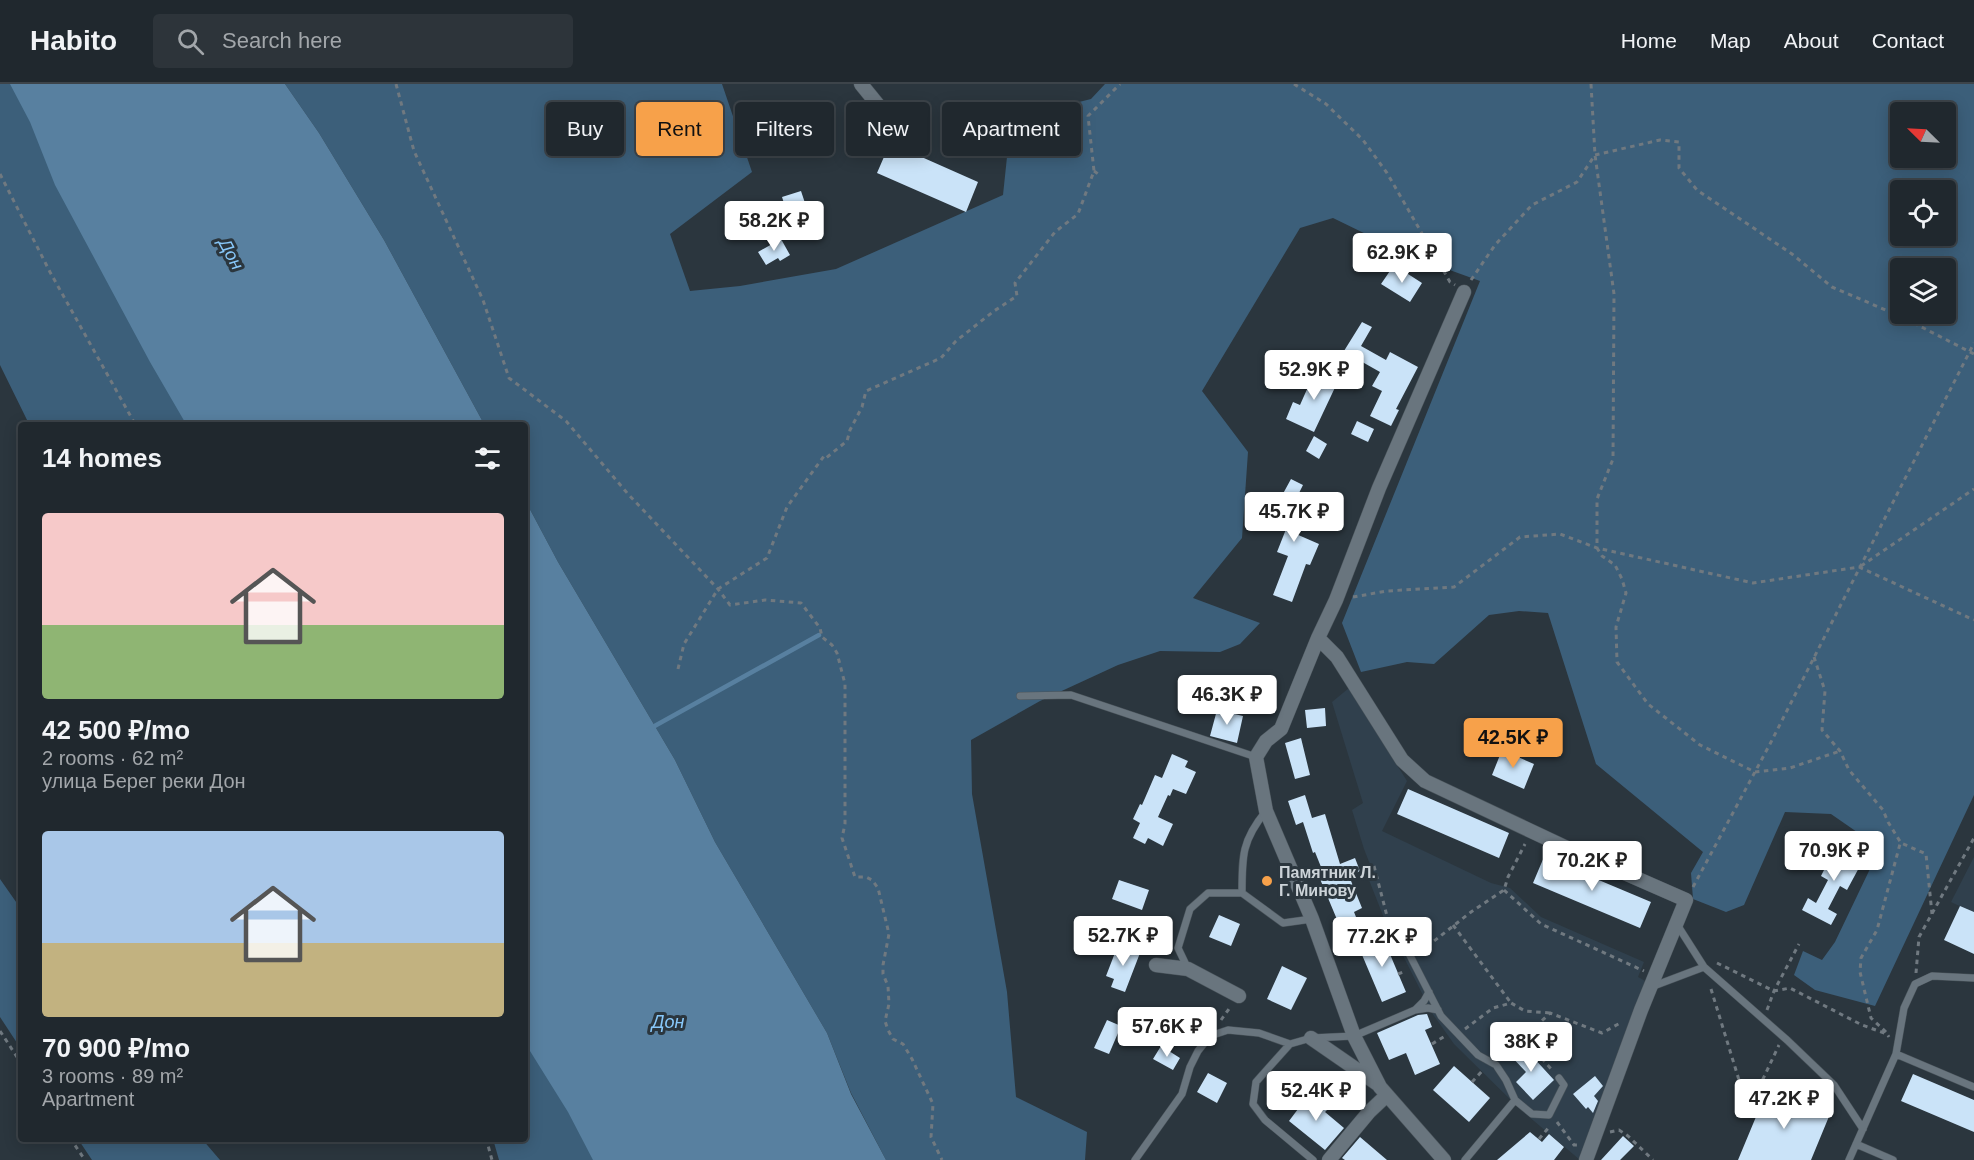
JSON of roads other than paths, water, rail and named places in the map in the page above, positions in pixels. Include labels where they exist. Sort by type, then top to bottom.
[{"type":"street","points":[[861,84],[876,102]]},
{"type":"street","points":[[1444,1160],[1384,1091],[1354,1036],[1312,919],[1266,811],[1256,757],[1266,741],[1281,729],[1336,600],[1379,488],[1464,292]]},
{"type":"street","points":[[1318,638],[1336,657],[1402,760],[1425,781],[1686,900],[1675,922],[1641,1010],[1586,1160]]},
{"type":"street","points":[[1156,965],[1188,969],[1239,996]]},
{"type":"street","points":[[1311,1038],[1384,1091]]},
{"type":"street","points":[[1329,1160],[1384,1091]]},
{"type":"lane","points":[[1020,696],[1071,695],[1256,757]]},
{"type":"lane","points":[[1242,893],[1242,857],[1252,828],[1266,811]]},
{"type":"lane","points":[[1188,969],[1178,948],[1190,909],[1208,893],[1242,893],[1283,923],[1312,919]]},
{"type":"lane","points":[[1675,922],[1704,967],[1829,1080],[1863,1129]]},
{"type":"lane","points":[[1400,936],[1438,1010],[1478,1055],[1494,1063],[1506,1080],[1515,1100],[1532,1114],[1549,1115],[1564,1084],[1559,1078]]},
{"type":"lane","points":[[1653,982],[1704,967]]},
{"type":"lane","points":[[1849,1160],[1896,1054],[1904,1008],[1915,984],[1932,976],[1974,978]]},
{"type":"lane","points":[[1415,1010],[1429,992]]},
{"type":"lane","points":[[1313,1160],[1265,1120],[1253,1104],[1256,1082],[1290,1044],[1311,1038],[1354,1036],[1415,1010],[1428,1008],[1438,1010]]},
{"type":"lane","points":[[1135,1160],[1182,1094],[1190,1067],[1198,1051],[1210,1036],[1228,1030],[1259,1034],[1290,1044]]},
{"type":"lane","points":[[1896,1054],[1974,1087]]},
{"type":"lane","points":[[1466,1160],[1515,1100]]},
{"type":"lane","points":[[1856,1144],[1893,1160]]},
{"type":"water","name":"Дон","points":[[10,84],[285,84],[319,133],[384,240],[483,422],[185,422],[55,185],[30,122]]},
{"type":"water","name":"Дон","points":[[528,506],[558,562],[675,760],[715,842],[827,1033],[851,1094],[886,1160],[593,1160],[568,1112],[528,1048]]},
{"type":"waterway","points":[[651,728],[819,635]]},
{"type":"place","name":"Памятник Л. Г. Минову","points":[[1267,881]]}]
